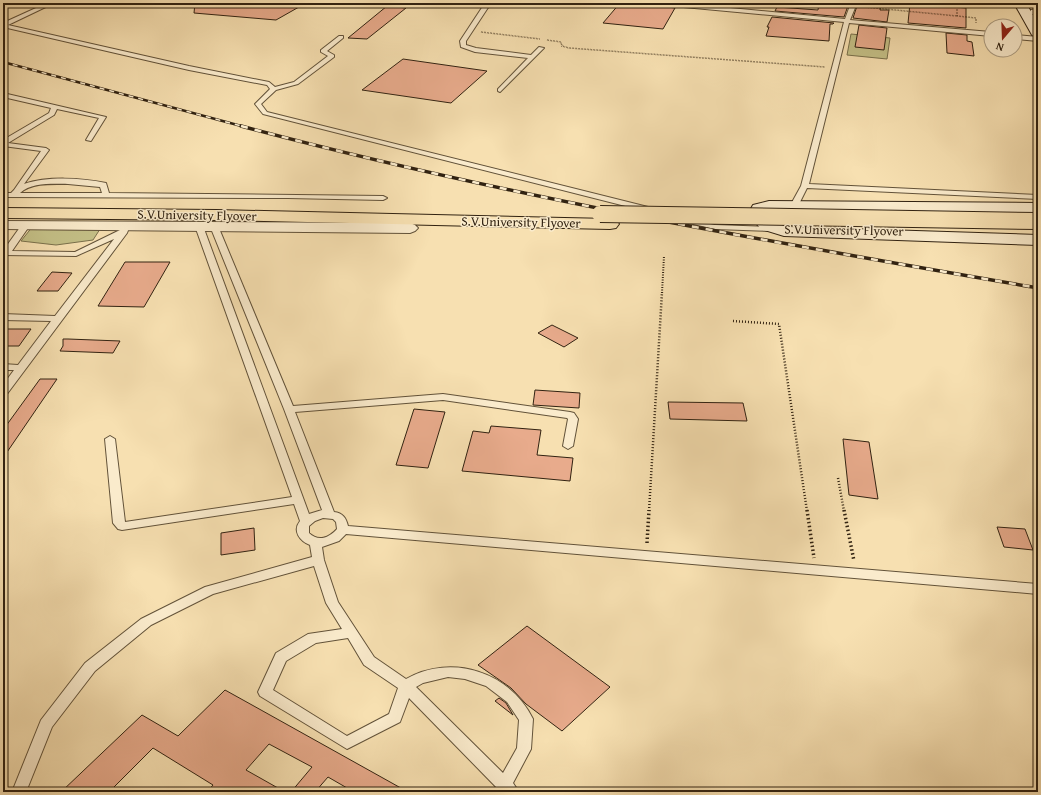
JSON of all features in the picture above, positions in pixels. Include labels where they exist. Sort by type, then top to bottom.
[{"type":"main road","name":"S.V.University Flyover","points":[[11,196],[1038,221]]},
{"type":"main road","name":"S.V.University Flyover","points":[[3,213],[216,215],[1038,234]]},
{"type":"street","points":[[1020,3],[1038,35]]},
{"type":"street","points":[[1038,208],[769,206],[759,209],[757,214],[762,222],[771,229],[842,234],[1038,240]]},
{"type":"street","points":[[3,225],[125,228],[206,226],[410,228]]},
{"type":"lane","points":[[3,25],[51,3]]},
{"type":"lane","points":[[488,3],[463,41],[463,46],[475,50],[531,58]]},
{"type":"lane","points":[[662,3],[983,33]]},
{"type":"lane","points":[[794,206],[804,186],[847,21],[853,5]]},
{"type":"lane","points":[[3,25],[189,68],[269,84],[274,88]]},
{"type":"lane","points":[[341,37],[323,51],[332,56],[296,83],[274,88],[258,104],[265,113],[715,227],[771,229]]},
{"type":"lane","points":[[1023,38],[1038,39]]},
{"type":"lane","points":[[500,90],[541,48]]},
{"type":"lane","points":[[3,95],[42,102],[55,107],[103,117],[89,140]]},
{"type":"lane","points":[[3,143],[52,114],[55,107]]},
{"type":"lane","points":[[3,143],[46,150],[11,196]]},
{"type":"lane","points":[[11,196],[33,183],[87,183],[103,185],[106,195]]},
{"type":"lane","points":[[804,186],[1038,197]]},
{"type":"lane","points":[[3,195],[288,196],[383,198]]},
{"type":"lane","points":[[4,253],[26,225]]},
{"type":"lane","points":[[206,226],[289,409],[329,514]]},
{"type":"lane","points":[[206,226],[306,521]]},
{"type":"lane","points":[[4,253],[76,254],[125,228]]},
{"type":"lane","points":[[3,392],[125,228]]},
{"type":"lane","points":[[3,317],[58,319]]},
{"type":"lane","points":[[3,367],[22,368]]},
{"type":"lane","points":[[289,409],[447,397],[570,415],[573,419],[568,446]]},
{"type":"lane","points":[[110,439],[119,523],[122,526],[298,500]]},
{"type":"lane","points":[[329,514],[341,520],[343,530],[336,538],[330,541],[316,543],[305,538],[302,530],[306,521],[317,515],[329,514]]},
{"type":"lane","points":[[343,530],[1038,589]]},
{"type":"lane","points":[[316,543],[318,560],[332,603],[369,661],[406,686],[508,788],[524,749],[526,720],[512,698],[491,682],[465,674],[448,672],[420,678],[406,686],[395,718],[347,743],[265,692],[281,657],[313,638],[351,633]]},
{"type":"lane","points":[[19,792],[46,724],[90,667],[146,622],[208,590],[318,560]]},
{"type":"path","points":[[818,3],[853,5],[976,18],[976,33]]},
{"type":"path","points":[[957,3],[957,16]]},
{"type":"path","points":[[470,31],[556,41],[561,42],[564,47],[569,48],[835,68]]},
{"type":"path","points":[[646,556],[664,256]]},
{"type":"path","points":[[734,321],[779,324],[816,570]]},
{"type":"path","points":[[838,478],[856,574]]},
{"type":"shaded area","points":[[851,34],[890,38],[887,59],[847,55]]},
{"type":"shaded area","points":[[33,226],[102,226],[93,240],[56,245],[21,241]]},
{"type":"building","points":[[195,3],[306,3],[276,20],[194,13]]},
{"type":"building","points":[[620,3],[650,7],[650,3],[658,3],[662,6],[675,8],[663,29],[603,23]]},
{"type":"building","points":[[819,3],[849,3],[844,17],[775,11],[777,7],[818,10]]},
{"type":"building","points":[[858,3],[881,3],[880,10],[889,10],[887,22],[853,18]]},
{"type":"building","points":[[910,3],[966,8],[966,28],[908,23]]},
{"type":"building","points":[[387,6],[406,8],[367,39],[348,38]]},
{"type":"building","points":[[772,17],[834,23],[830,24],[829,41],[766,36],[769,27],[767,27]]},
{"type":"building","points":[[859,25],[887,28],[884,50],[855,47]]},
{"type":"building","points":[[946,33],[967,35],[967,41],[972,42],[974,56],[947,53]]},
{"type":"building","points":[[403,59],[487,71],[451,103],[362,90]]},
{"type":"building","points":[[125,262],[170,262],[144,307],[98,306]]},
{"type":"building","points":[[52,272],[72,273],[58,291],[37,291]]},
{"type":"building","points":[[552,325],[578,338],[564,347],[538,333]]},
{"type":"building","points":[[3,329],[31,329],[19,346],[3,346]]},
{"type":"building","points":[[63,339],[120,341],[113,353],[60,351],[63,346]]},
{"type":"building","points":[[40,379],[57,379],[3,458],[3,430]]},
{"type":"building","points":[[535,390],[580,393],[579,408],[533,405]]},
{"type":"building","points":[[668,402],[743,403],[747,421],[670,419]]},
{"type":"building","points":[[414,409],[445,412],[428,468],[396,465]]},
{"type":"building","points":[[491,426],[541,430],[537,455],[573,458],[570,481],[462,471],[473,431],[489,433]]},
{"type":"building","points":[[843,439],[869,442],[878,499],[849,495]]},
{"type":"building","points":[[997,527],[1025,529],[1033,550],[1004,547]]},
{"type":"building","points":[[254,528],[255,550],[221,555],[221,533]]},
{"type":"building","points":[[527,626],[610,687],[562,731],[526,704],[511,688],[478,665]]},
{"type":"building","points":[[225,690],[408,792],[354,792],[328,777],[315,792],[291,792],[312,767],[269,744],[246,770],[285,792],[207,792],[213,785],[153,748],[109,792],[61,792],[142,715],[178,736]]},
{"type":"building","points":[[499,698],[506,703],[513,715],[495,701]]},
{"type":"railway","points":[[3,62],[245,127]]},
{"type":"railway","points":[[241,126],[340,151],[538,196],[738,235],[1038,288]]}]
